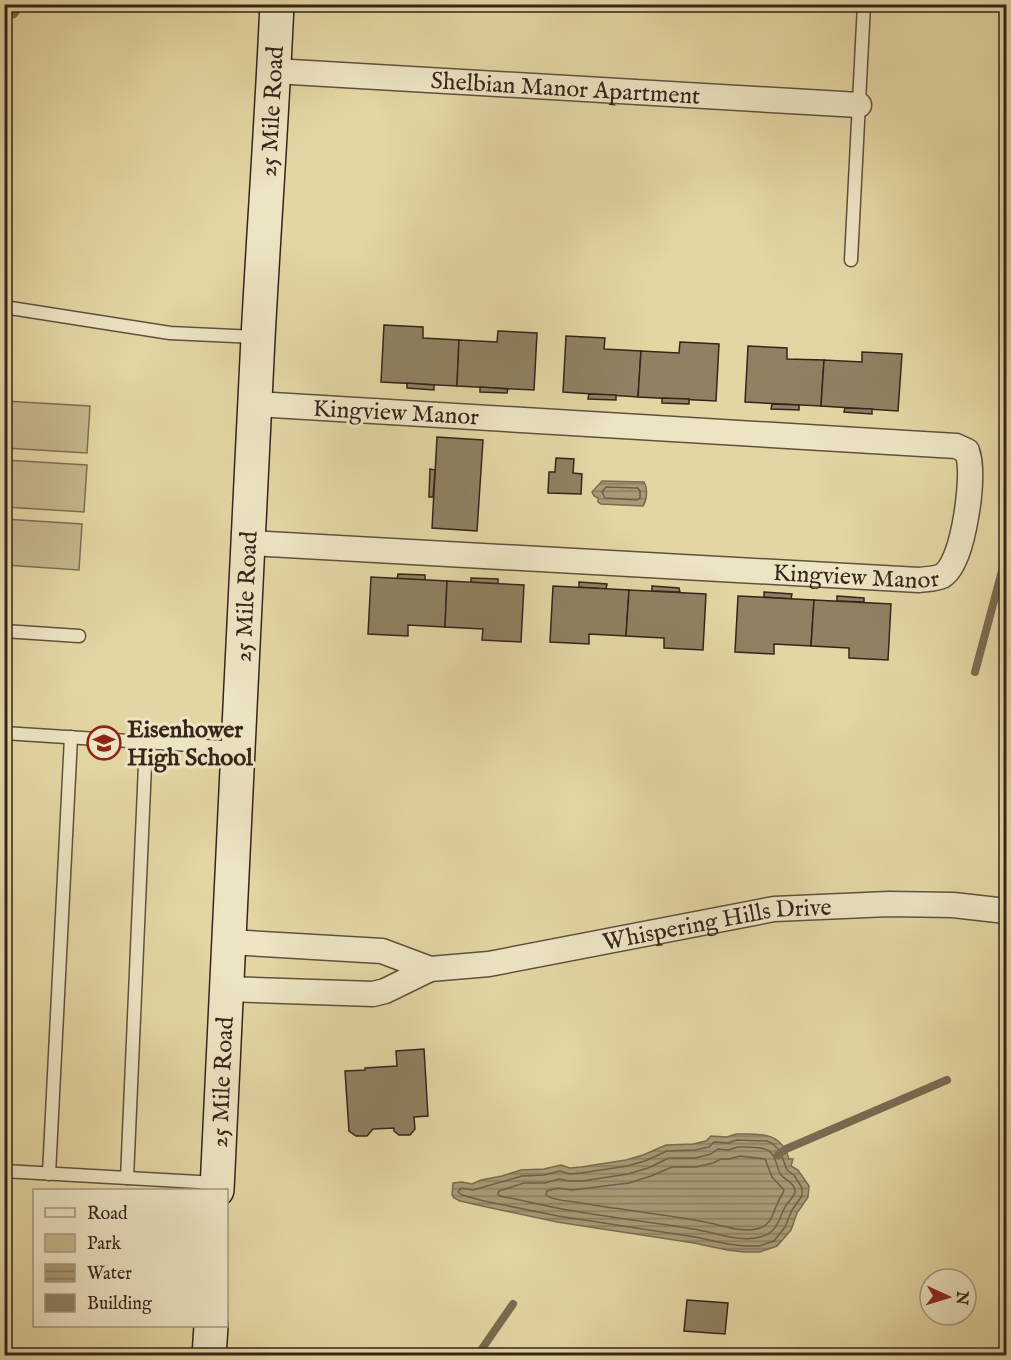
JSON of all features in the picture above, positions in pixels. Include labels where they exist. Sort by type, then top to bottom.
[{"type":"street","name":"25 Mile Road","points":[[217,1187],[258,337],[277,4]]},
{"type":"street","name":"Shelbian Manor Apartment","points":[[274,71],[859,105]]},
{"type":"street","name":"Kingview Manor","points":[[248,543],[919,580],[942,576],[953,564],[966,516],[971,467],[967,451],[956,446],[256,404]]},
{"type":"street","name":"Whispering Hills Drive","points":[[226,989],[373,994],[385,991],[430,969],[489,964],[774,909],[889,904],[953,905],[1006,911]]},
{"type":"street","name":"Whispering Hills Drive","points":[[229,942],[382,951],[430,969]]},
{"type":"street","points":[[209,1356],[211,1327]]},
{"type":"lane","points":[[851,260],[864,4]]},
{"type":"lane","points":[[4,307],[170,333],[258,337]]},
{"type":"lane","points":[[4,631],[79,636]]},
{"type":"lane","points":[[4,733],[238,748]]},
{"type":"lane","points":[[49,1174],[71,737]]},
{"type":"lane","points":[[128,1178],[146,742]]},
{"type":"lane","points":[[4,1171],[128,1178],[217,1187]]},
{"type":"green space","points":[[4,401],[90,406],[87,453],[5,448]]},
{"type":"green space","points":[[5,460],[87,465],[84,512],[5,507]]},
{"type":"green space","points":[[4,519],[82,524],[79,570],[5,565]]},
{"type":"water","points":[[602,481],[644,482],[646,494],[643,506],[601,504],[592,492]]},
{"type":"water","points":[[736,1134],[768,1136],[781,1143],[789,1159],[793,1159],[791,1166],[798,1170],[809,1186],[808,1197],[797,1213],[791,1230],[777,1246],[760,1252],[727,1250],[557,1222],[460,1201],[452,1195],[453,1183],[472,1184],[521,1170],[544,1169],[561,1165],[570,1168],[581,1167],[626,1160],[666,1145],[693,1144],[706,1141],[711,1136],[727,1137]]},
{"type":"building","points":[[384,325],[423,327],[423,338],[459,340],[457,386],[381,382]]},
{"type":"building","points":[[498,331],[537,333],[534,390],[457,386],[459,340],[497,342]]},
{"type":"building","points":[[566,336],[605,338],[604,349],[641,351],[638,397],[563,392]]},
{"type":"building","points":[[680,342],[719,344],[716,401],[638,397],[641,351],[679,353]]},
{"type":"building","points":[[748,346],[787,348],[787,359],[824,360],[821,406],[745,402]]},
{"type":"building","points":[[862,352],[902,354],[898,411],[821,406],[824,360],[862,362]]},
{"type":"building","points":[[407,383],[434,385],[434,390],[407,388]]},
{"type":"building","points":[[480,387],[508,389],[507,393],[480,392]]},
{"type":"building","points":[[589,394],[616,395],[616,400],[588,399]]},
{"type":"building","points":[[662,398],[689,399],[689,404],[662,403]]},
{"type":"building","points":[[772,404],[799,405],[799,410],[771,409]]},
{"type":"building","points":[[845,408],[872,409],[872,414],[844,412]]},
{"type":"building","points":[[437,437],[483,440],[477,531],[432,528]]},
{"type":"building","points":[[556,458],[574,459],[573,473],[582,474],[581,494],[548,493],[549,472],[555,472]]},
{"type":"building","points":[[430,469],[435,470],[433,497],[429,497]]},
{"type":"building","points":[[398,574],[425,575],[425,580],[397,579]]},
{"type":"building","points":[[371,577],[447,581],[445,627],[408,625],[408,636],[368,634]]},
{"type":"building","points":[[471,578],[498,579],[498,584],[471,582]]},
{"type":"building","points":[[447,581],[524,585],[521,642],[482,640],[483,629],[445,627]]},
{"type":"building","points":[[579,582],[607,584],[606,589],[579,587]]},
{"type":"building","points":[[553,586],[629,590],[626,636],[589,634],[589,644],[550,642]]},
{"type":"building","points":[[652,586],[679,588],[680,592],[652,591]]},
{"type":"building","points":[[629,590],[706,594],[703,650],[664,648],[664,638],[626,636]]},
{"type":"building","points":[[764,592],[792,594],[791,599],[764,597]]},
{"type":"building","points":[[738,596],[814,600],[811,646],[774,644],[774,654],[735,652]]},
{"type":"building","points":[[837,596],[864,598],[864,602],[837,601]]},
{"type":"building","points":[[814,600],[891,604],[888,660],[849,658],[849,648],[811,646]]},
{"type":"building","points":[[424,1049],[428,1116],[414,1117],[415,1129],[410,1135],[399,1135],[394,1128],[373,1129],[367,1136],[356,1136],[349,1131],[345,1071],[397,1066],[396,1051]]},
{"type":"building","points":[[687,1300],[728,1303],[725,1334],[684,1331]]},
{"type":"waterway","points":[[14,14],[21,4]]},
{"type":"waterway","points":[[975,672],[1006,556]]},
{"type":"waterway","points":[[778,1155],[786,1149],[947,1080]]},
{"type":"waterway","points":[[477,1356],[513,1304]]},
{"type":"place","name":"Eisenhower High School","points":[[104,743]]}]
